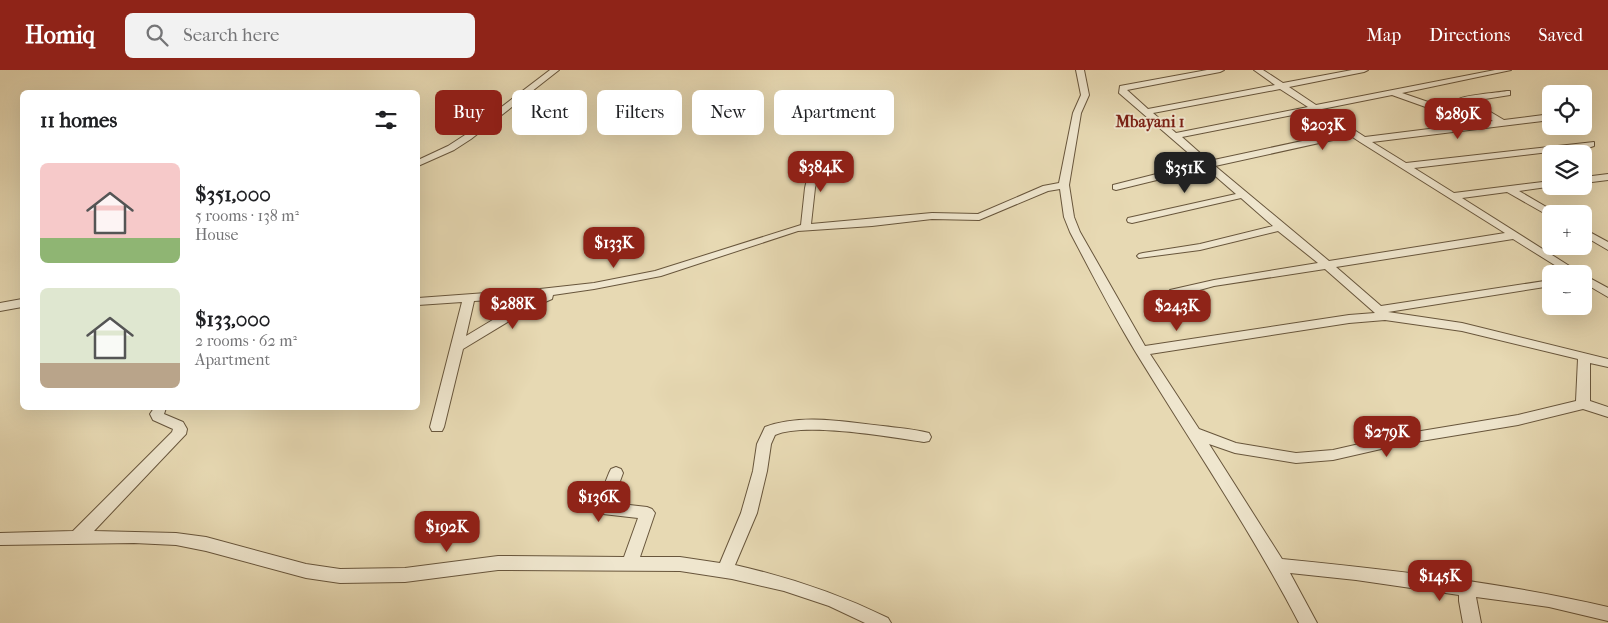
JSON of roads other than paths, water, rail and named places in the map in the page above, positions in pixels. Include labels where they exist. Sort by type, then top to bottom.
[{"type":"street","points":[[420,162],[468,138],[555,70]]},
{"type":"street","points":[[1080,70],[1085,95],[1077,114],[1064,184],[1069,217],[1075,232],[1101,283],[1141,350],[1224,477],[1277,565],[1308,623]]},
{"type":"street","points":[[1220,70],[1121,90],[1280,227],[1329,265],[1382,313],[1508,337],[1608,363]]},
{"type":"street","points":[[1258,70],[1352,133],[1563,265]]},
{"type":"street","points":[[1146,112],[1364,70]]},
{"type":"street","points":[[1174,136],[1507,70]]},
{"type":"street","points":[[1394,93],[1434,107],[1468,103]]},
{"type":"street","points":[[1502,123],[1462,99],[1507,93]]},
{"type":"street","points":[[1363,140],[1542,117]]},
{"type":"street","points":[[1116,187],[1154,176],[1352,133]]},
{"type":"street","points":[[1405,166],[1591,144]]},
{"type":"street","points":[[806,226],[810,188],[817,158]]},
{"type":"street","points":[[1592,179],[1608,177]]},
{"type":"street","points":[[420,301],[561,291],[656,274],[786,230],[806,226],[872,224],[932,216],[979,216],[1046,188],[1064,184]]},
{"type":"street","points":[[1453,196],[1542,185]]},
{"type":"street","points":[[1508,189],[1542,208]]},
{"type":"street","points":[[1132,220],[1244,195]]},
{"type":"street","points":[[1143,256],[1200,247],[1280,227]]},
{"type":"street","points":[[1174,293],[1214,283],[1515,235]]},
{"type":"street","points":[[1592,237],[1608,246]]},
{"type":"street","points":[[1592,283],[1608,293]]},
{"type":"street","points":[[1141,350],[1349,319],[1542,285]]},
{"type":"street","points":[[456,347],[525,306],[561,291]]},
{"type":"street","points":[[437,427],[469,297]]},
{"type":"street","points":[[0,307],[20,304]]},
{"type":"street","points":[[1583,404],[1584,357]]},
{"type":"street","points":[[1194,433],[1248,450],[1307,458],[1518,420],[1583,404],[1608,412]]},
{"type":"street","points":[[77,538],[179,434],[180,429],[178,426],[158,417],[159,410]]},
{"type":"street","points":[[725,571],[730,555],[747,520],[754,497],[766,438],[772,429],[779,426],[798,425],[883,431],[924,437]]},
{"type":"street","points":[[616,473],[603,508],[647,514],[630,564]]},
{"type":"street","points":[[0,539],[176,539],[206,544],[306,571],[340,576],[405,575],[498,563],[680,564],[762,579],[828,598],[882,623]]},
{"type":"street","points":[[1277,565],[1356,573],[1549,600],[1608,614]]},
{"type":"street","points":[[1468,590],[1467,601],[1472,623]]},
{"type":"district","name":"Mbayani 1","points":[[1150,121]]}]
